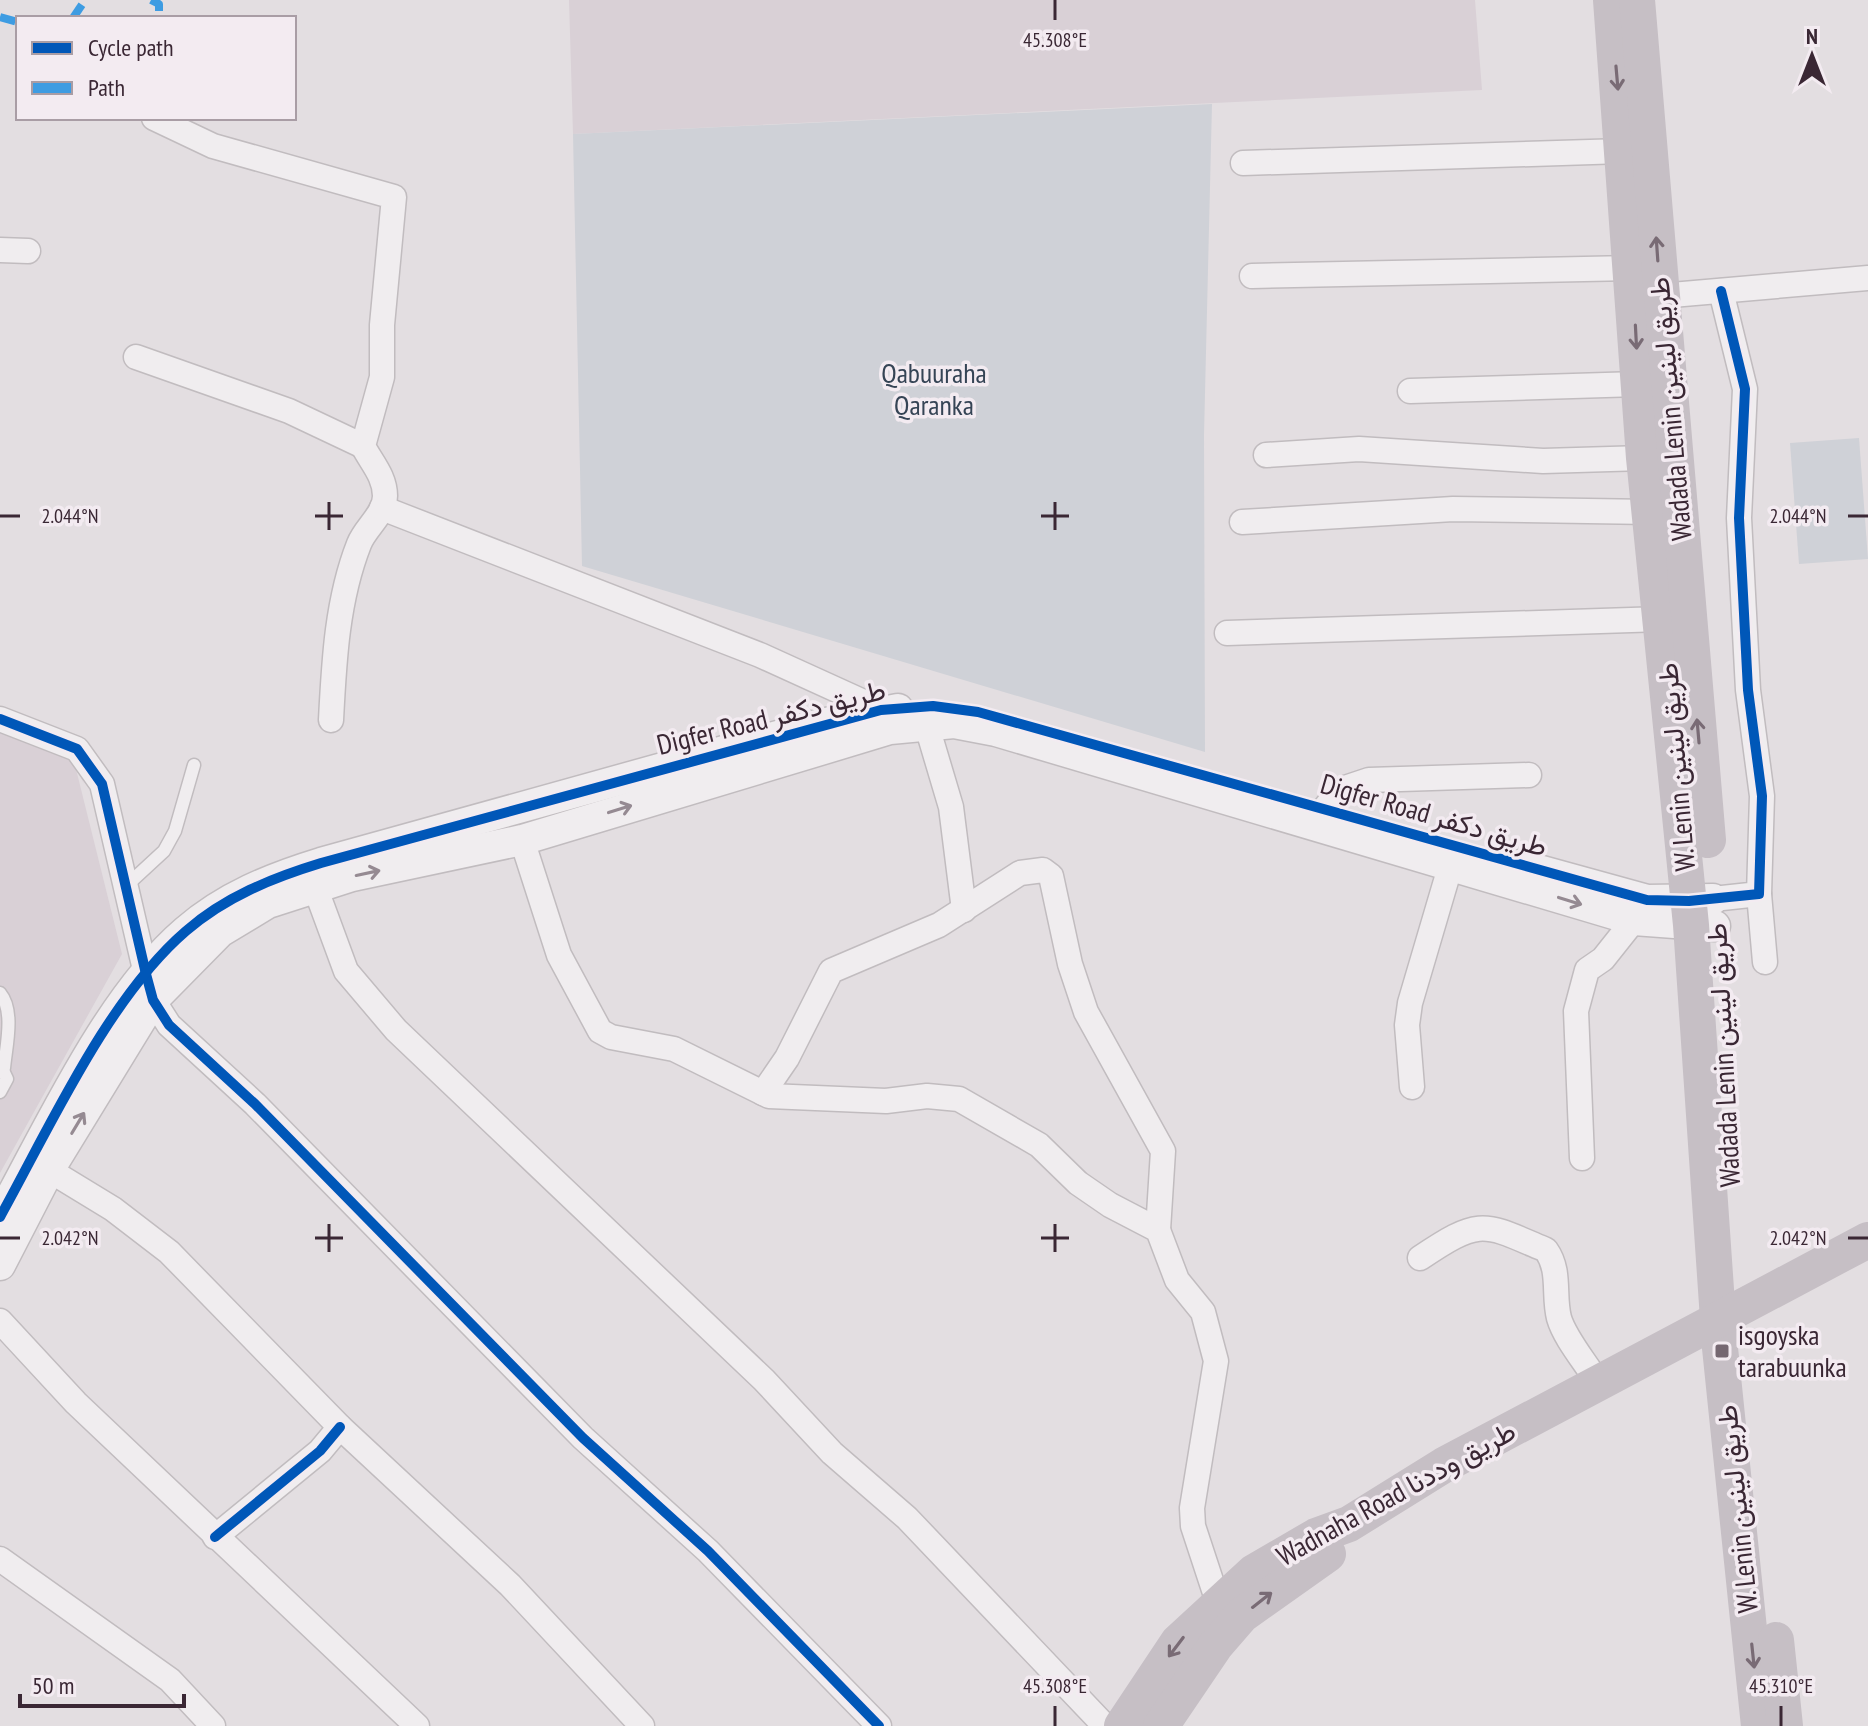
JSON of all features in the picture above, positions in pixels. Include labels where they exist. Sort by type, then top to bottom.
[{"type":"main road","name":"W. Lenin طريق لينين","points":[[1611,0],[1644,458],[1662,619],[1702,913],[1730,1329]]},
{"type":"main road","name":"Wadada Lenin طريق لينين","points":[[1637,0],[1702,913]]},
{"type":"main road","points":[[1730,1329],[1868,1240]]},
{"type":"main road","points":[[1730,1329],[1868,1266]]},
{"type":"main road","points":[[1730,1329],[1760,1607],[1785,1726]]},
{"type":"main road","name":"Wadnaha Road طريق وددنا","points":[[1122,1726],[1178,1642],[1254,1572],[1316,1536],[1349,1524],[1444,1465],[1598,1383],[1730,1329]]},
{"type":"main road","name":"Wadnaha Road طريق وددنا","points":[[1161,1726],[1216,1645],[1242,1615],[1332,1552],[1643,1385],[1730,1329]]},
{"type":"main road","name":"W. Lenin طريق لينين","points":[[1759,1726],[1760,1607]]},
{"type":"street","points":[[158,120],[213,146],[394,197],[382,325],[382,377],[363,446]]},
{"type":"street","points":[[1243,163],[1623,151]]},
{"type":"street","points":[[0,250],[28,251]]},
{"type":"street","points":[[1252,276],[1632,268]]},
{"type":"street","points":[[1660,296],[1868,278]]},
{"type":"street","points":[[1721,291],[1745,389],[1739,518],[1748,690],[1762,796],[1759,894],[1765,962]]},
{"type":"street","points":[[136,357],[289,411],[363,446],[382,475],[385,497],[382,508],[359,541],[337,630],[331,720]]},
{"type":"street","points":[[1410,391],[1638,384]]},
{"type":"street","points":[[1266,455],[1359,449],[1543,461],[1644,458]]},
{"type":"street","points":[[382,508],[760,655],[881,710]]},
{"type":"street","points":[[1242,522],[1453,509],[1651,512]]},
{"type":"street","points":[[1227,633],[1662,619]]},
{"type":"street","name":"Digfer Road طريق دكفر","points":[[0,1265],[149,987],[185,932],[220,907],[270,879],[881,710],[933,706],[978,712],[1702,913]]},
{"type":"street","points":[[0,719],[77,749],[102,784],[149,987],[169,1025],[255,1104],[583,1438],[708,1551],[879,1726]]},
{"type":"street","points":[[926,723],[951,807],[964,910]]},
{"type":"street","name":"Digfer Road طريق دكفر","points":[[0,1217],[102,1036],[149,987],[220,932],[268,903],[315,887],[522,840],[857,738],[926,723],[954,723],[996,731],[1634,920],[1702,913]]},
{"type":"street","points":[[1325,808],[1339,790],[1369,780],[1529,775]]},
{"type":"street","points":[[522,840],[559,955],[600,1031],[611,1037],[674,1049],[763,1093],[886,1101],[927,1096],[959,1099],[1039,1145],[1078,1183],[1110,1205],[1158,1230]]},
{"type":"street","points":[[1412,1087],[1407,1025],[1410,1003],[1451,864]]},
{"type":"street","points":[[763,1093],[787,1058],[831,971],[939,925],[1020,873],[1043,870],[1051,876],[1070,964],[1086,1012],[1163,1151],[1158,1230],[1177,1280],[1203,1312],[1216,1361],[1192,1508],[1193,1526],[1218,1602]]},
{"type":"street","points":[[315,887],[346,971],[396,1030],[764,1380],[832,1453],[907,1518],[1105,1726]]},
{"type":"street","points":[[1702,913],[1759,894]]},
{"type":"street","points":[[1582,1158],[1576,1011],[1587,970],[1603,959],[1634,920]]},
{"type":"street","points":[[49,1170],[113,1209],[169,1252],[340,1427],[510,1585],[630,1722]]},
{"type":"street","points":[[1420,1258],[1454,1235],[1491,1226],[1546,1250],[1552,1258],[1559,1289],[1559,1318],[1598,1383]]},
{"type":"street","points":[[0,1321],[76,1403],[417,1726]]},
{"type":"street","points":[[215,1537],[320,1451],[340,1427]]},
{"type":"street","points":[[0,1559],[170,1680],[213,1726]]},
{"type":"lane","points":[[125,887],[164,851],[175,831],[194,765]]},
{"type":"lane","points":[[0,993],[7,1010],[2,1066],[7,1079],[0,1105]]},
{"type":"shaded area","points":[[569,0],[1475,0],[1482,90],[573,134]]},
{"type":"shaded area","points":[[0,726],[74,756],[84,784],[75,765],[122,954],[0,1173]]},
{"type":"green space","name":"Qabuuraha Qaranka","points":[[1212,104],[1204,435],[1205,752],[582,566],[573,134]]},
{"type":"green space","points":[[1859,438],[1868,559],[1799,564],[1790,443]]},
{"type":"marked path","points":[[74,16],[85,0]]},
{"type":"marked path","points":[[151,0],[159,4],[159,16]]},
{"type":"marked path","points":[[0,17],[16,21]]},
{"type":"cycle path","points":[[0,1217],[82,1065],[131,991],[186,931],[233,898],[321,863],[881,710],[933,706],[978,712],[1647,900],[1689,901],[1759,894],[1762,796],[1748,690],[1739,518],[1745,389],[1721,291]]},
{"type":"cycle path","points":[[0,719],[77,749],[102,784],[153,1000],[169,1025],[255,1104],[583,1438],[708,1551],[879,1726]]},
{"type":"cycle path","points":[[215,1537],[320,1451],[340,1427]]},
{"type":"place","name":"isgoyska tarabuunka","points":[[1722,1351]]}]
